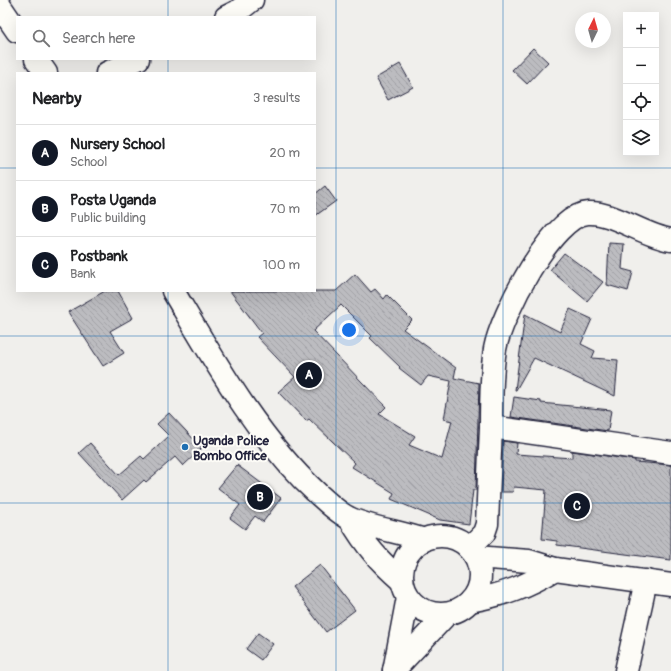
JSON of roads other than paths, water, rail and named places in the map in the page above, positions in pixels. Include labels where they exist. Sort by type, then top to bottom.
[{"type":"street","points":[[228,16],[238,11],[252,0]]},
{"type":"street","points":[[0,6],[16,30]]},
{"type":"street","points":[[37,60],[45,72]]},
{"type":"street","points":[[110,72],[136,60]]},
{"type":"street","points":[[472,552],[484,533],[486,524],[492,377],[495,348],[503,322],[516,293],[535,263],[558,232],[572,219],[587,213],[603,214],[660,238],[671,240]]},
{"type":"street","points":[[174,292],[221,372],[286,463],[327,502],[350,519],[424,540]]},
{"type":"street","points":[[491,427],[671,453]]},
{"type":"street","points":[[350,519],[368,548],[379,562],[405,589],[418,608],[432,614],[447,614],[460,610],[470,601],[477,591],[480,580],[480,568],[472,552],[459,541],[447,537],[436,536],[424,540],[414,547],[406,556],[402,568],[405,589],[394,671]]},
{"type":"street","points":[[472,552],[495,557],[529,561],[555,569],[671,585]]},
{"type":"street","points":[[470,601],[495,596],[531,583],[555,569]]},
{"type":"street","points":[[626,671],[646,581]]},
{"type":"street","points":[[394,671],[447,614]]},
{"type":"place","name":"Nursery School","points":[[309,375]]},
{"type":"place","name":"Uganda Police Bombo Office","points":[[185,447]]},
{"type":"place","name":"Posta Uganda","points":[[260,497]]},
{"type":"place","name":"Postbank","points":[[577,506]]}]
